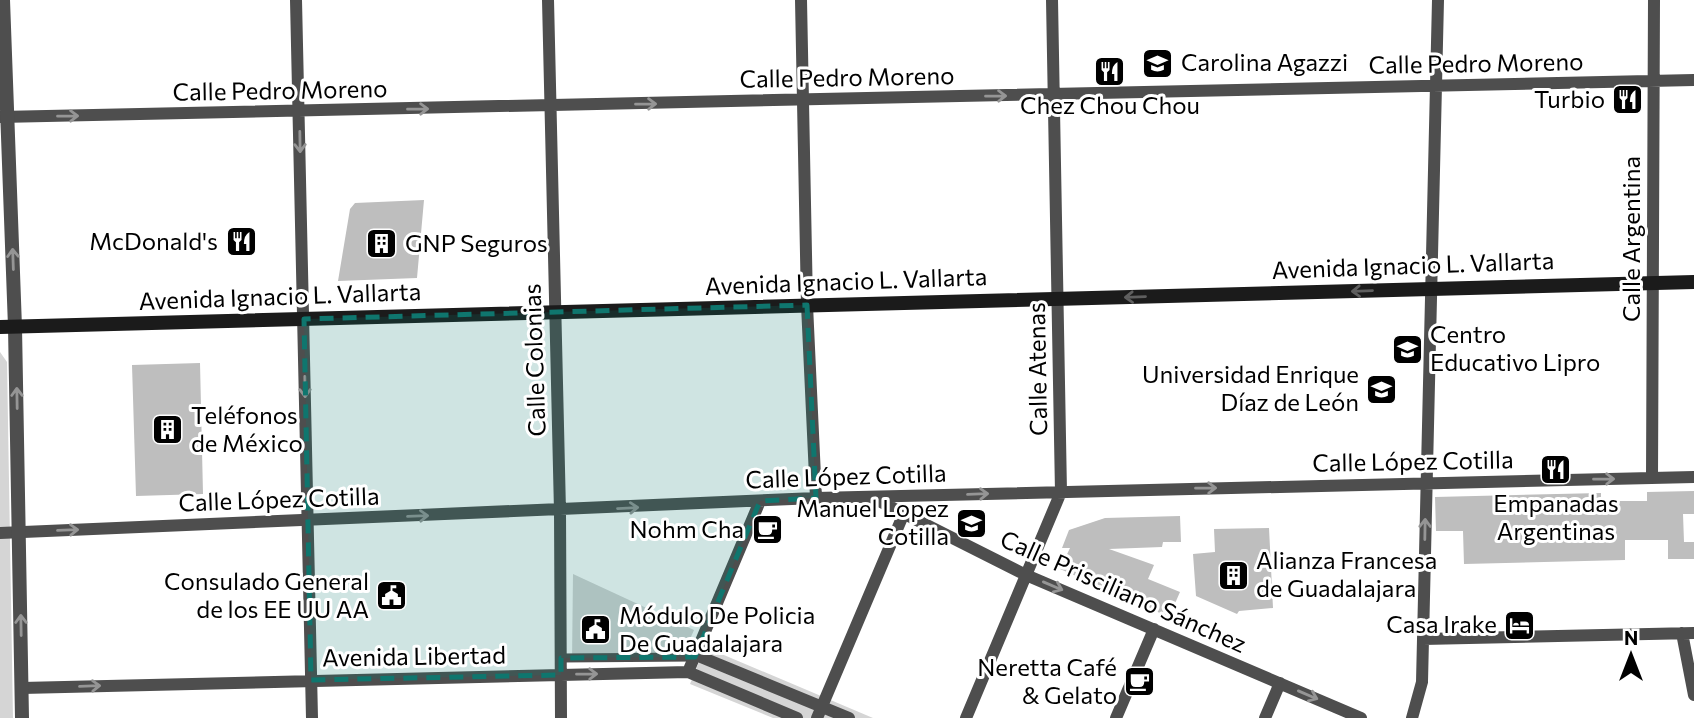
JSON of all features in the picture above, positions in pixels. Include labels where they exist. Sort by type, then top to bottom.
[{"type":"main road","name":"Avenida Ignacio L. Vallarta","points":[[0,327],[1694,282]]},
{"type":"street","points":[[3,0],[4,117],[15,327],[22,718]]},
{"type":"street","points":[[296,0],[312,718]]},
{"type":"street","name":"Calle Colonias","points":[[548,0],[560,511],[561,718]]},
{"type":"street","points":[[800,0],[807,305],[816,498]]},
{"type":"street","name":"Calle Atenas","points":[[966,718],[1061,492],[1052,0]]},
{"type":"street","points":[[1412,718],[1422,682],[1438,0]]},
{"type":"street","name":"Calle Argentina","points":[[1652,478],[1654,0]]},
{"type":"street","name":"Calle Pedro Moreno","points":[[4,117],[1694,80]]},
{"type":"street","name":"Calle López Cotilla","points":[[0,533],[816,498],[1694,477]]},
{"type":"street","name":"Calle Prisciliano Sánchez","points":[[871,497],[1026,575],[1361,718]]},
{"type":"street","points":[[688,672],[760,501]]},
{"type":"street","points":[[819,712],[904,513]]},
{"type":"street","points":[[1116,718],[1154,629]]},
{"type":"street","points":[[1423,639],[1688,633],[1694,695]]},
{"type":"street","points":[[561,658],[695,655],[819,712],[849,718]]},
{"type":"street","name":"Avenida Libertad","points":[[22,688],[688,672],[797,718]]},
{"type":"street","points":[[1265,718],[1280,683]]},
{"type":"highlighted area","points":[[807,305],[816,498],[760,501],[695,657],[561,658],[561,675],[311,680],[304,319]]},
{"type":"shaded area","points":[[0,352],[7,362],[13,718],[0,718]]},
{"type":"shaded area","points":[[573,574],[694,630],[684,653],[673,661],[572,662]]},
{"type":"shaded area","points":[[705,647],[873,718],[773,718],[690,684]]},
{"type":"building","name":"GNP Seguros","points":[[424,200],[417,278],[338,281],[350,209],[355,203]]},
{"type":"building","name":"Teléfonos de México","points":[[200,363],[203,494],[136,496],[132,365]]},
{"type":"building","points":[[1694,491],[1694,514],[1683,514],[1684,542],[1694,542],[1694,559],[1668,559],[1668,540],[1625,540],[1625,560],[1464,564],[1463,531],[1436,531],[1435,497],[1601,493],[1601,501],[1647,501],[1647,492]]},
{"type":"building","points":[[1180,516],[1181,542],[1163,542],[1162,547],[1109,549],[1154,565],[1148,579],[1180,592],[1169,617],[1060,569],[1070,548],[1062,548],[1069,530],[1105,518]]},
{"type":"building","name":"Alianza Francesa de Guadalajara","points":[[1269,528],[1273,608],[1239,611],[1237,614],[1196,596],[1193,554],[1215,552],[1214,529]]},
{"type":"building","name":"Módulo De Policia De Guadalajara","points":[[592,617],[608,623],[600,643],[584,637]]},
{"type":"place","name":"Carolina Agazzi","points":[[1158,63]]},
{"type":"place","name":"Chez Chou Chou","points":[[1110,72]]},
{"type":"place","name":"Turbio","points":[[1628,100]]},
{"type":"place","name":"McDonald's","points":[[241,242]]},
{"type":"place","name":"GNP Seguros","points":[[382,244]]},
{"type":"place","name":"Centro Educativo Lipro","points":[[1407,349]]},
{"type":"place","name":"Universidad Enrique Díaz de León","points":[[1382,389]]},
{"type":"place","name":"Teléfonos de México","points":[[168,430]]},
{"type":"place","name":"Empanadas Argentinas","points":[[1556,470]]},
{"type":"place","name":"Manuel Lopez Cotilla","points":[[972,523]]},
{"type":"place","name":"Nohm Cha","points":[[767,530]]},
{"type":"place","name":"Alianza Francesa de Guadalajara","points":[[1233,575]]},
{"type":"place","name":"Consulado General de los EE UU AA","points":[[392,596]]},
{"type":"place","name":"Casa Irake","points":[[1520,625]]},
{"type":"place","name":"Módulo De Policia De Guadalajara","points":[[596,630]]},
{"type":"place","name":"Neretta Café & Gelato","points":[[1140,682]]}]
